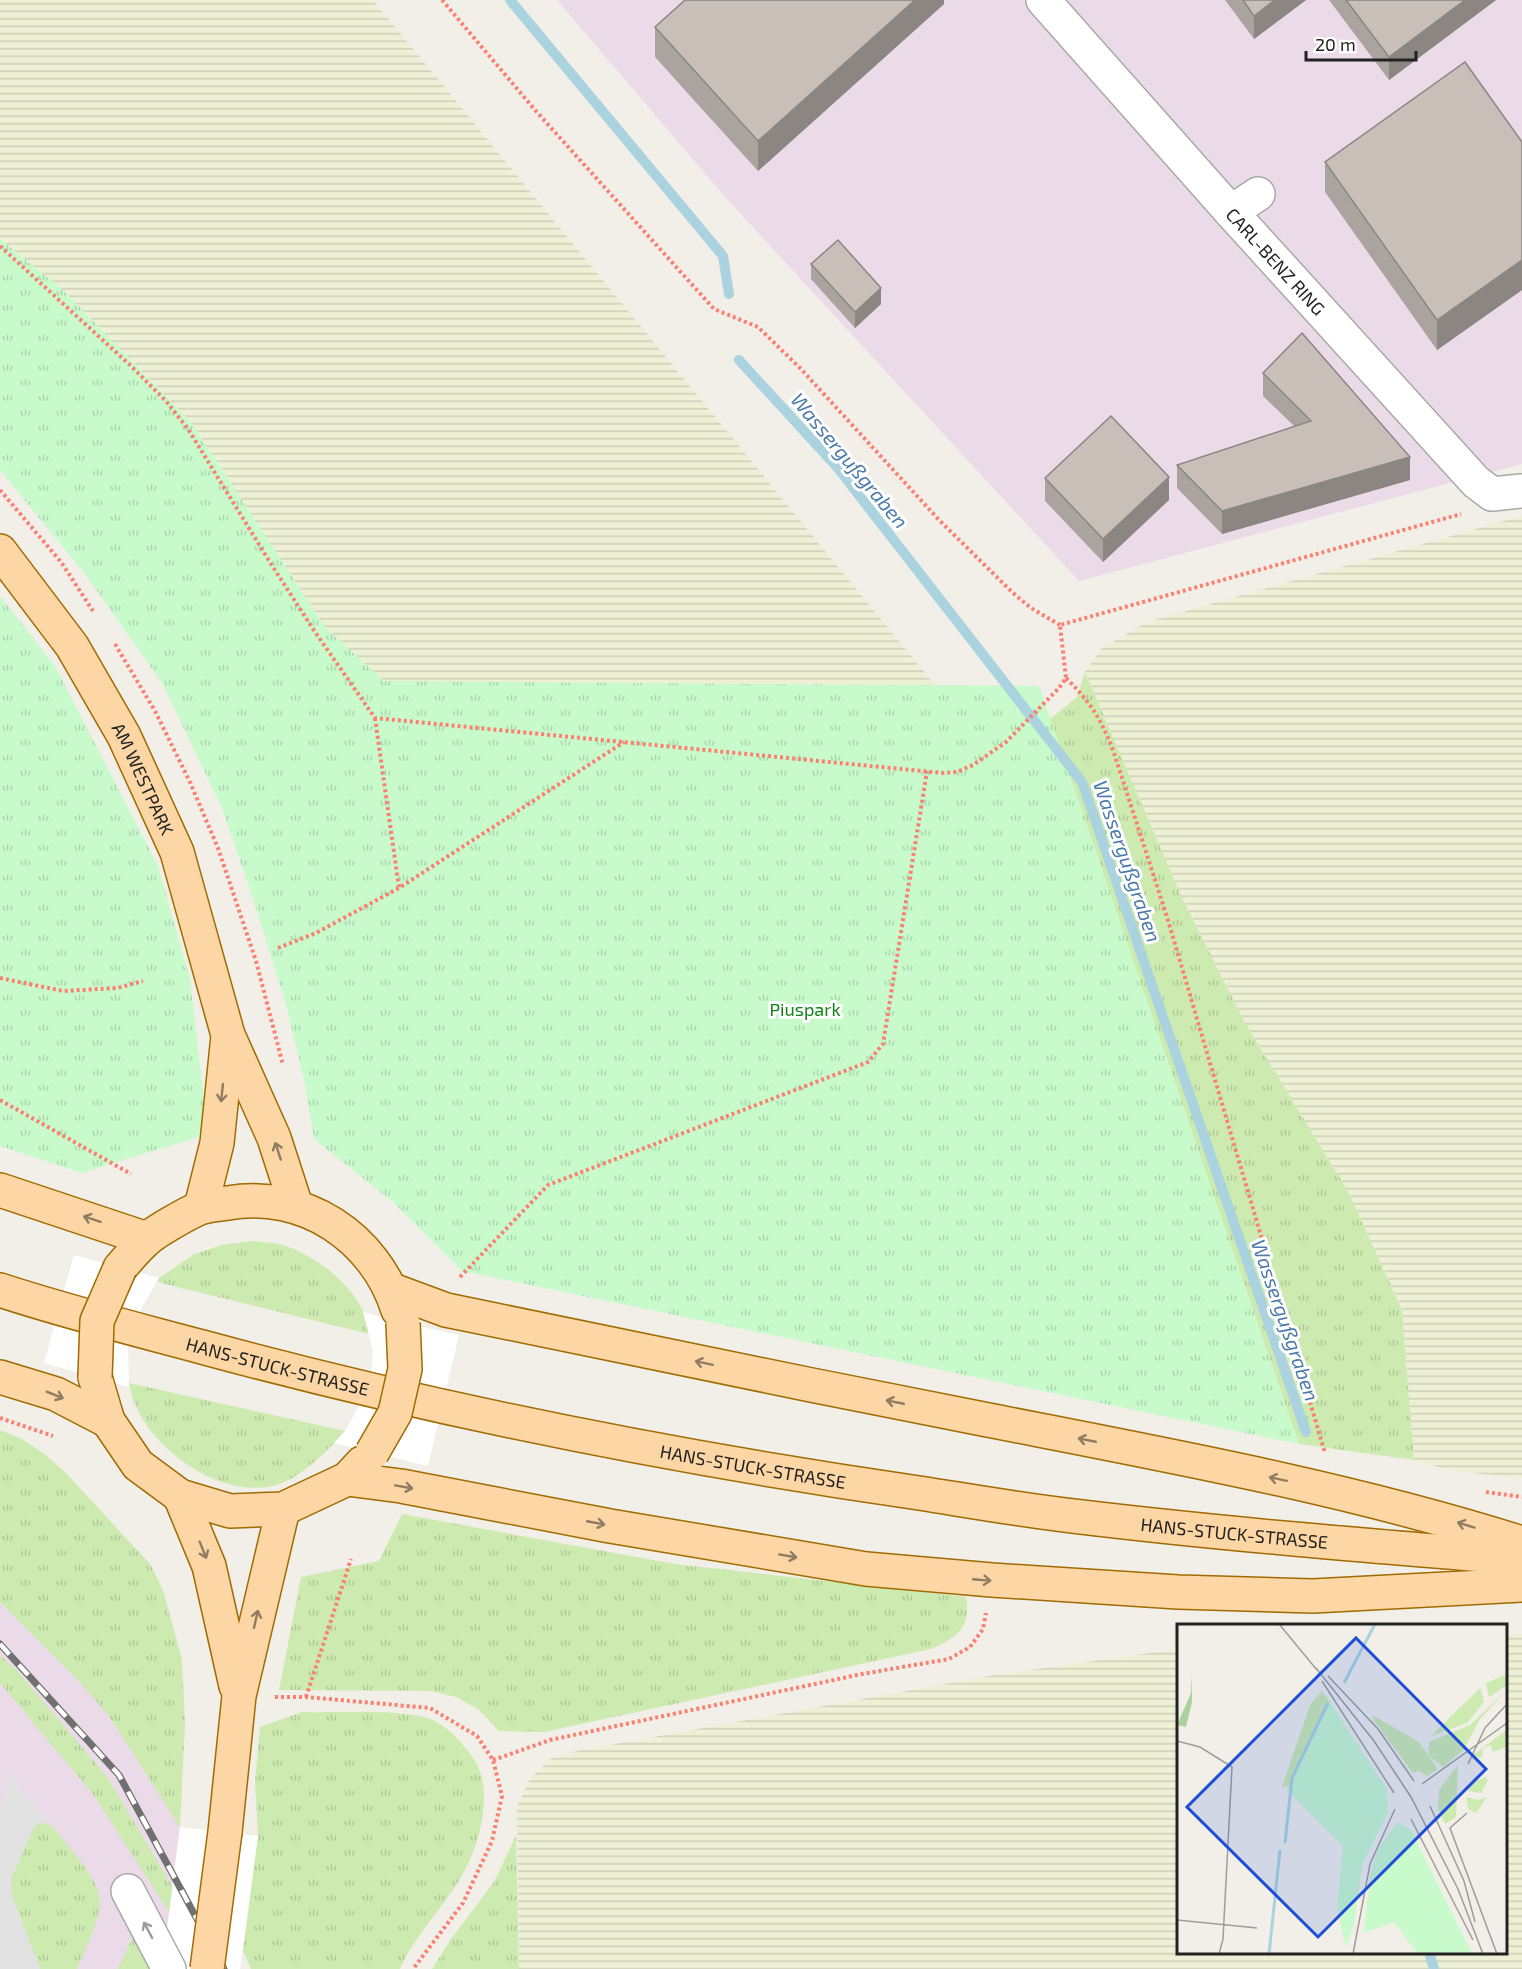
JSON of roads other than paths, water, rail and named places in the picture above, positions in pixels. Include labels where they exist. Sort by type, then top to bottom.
[{"type":"main road","name":"AM WESTPARK","points":[[0,551],[72,646],[124,736],[177,852],[228,1035],[274,1138],[296,1206]]},
{"type":"main road","name":"AM WESTPARK","points":[[201,1207],[217,1143],[228,1035]]},
{"type":"main road","points":[[0,1190],[147,1239]]},
{"type":"main road","points":[[249,1199],[296,1206],[336,1225],[344,1232],[368,1254],[392,1290],[403,1323],[405,1369],[395,1413],[372,1453],[346,1479],[283,1509],[230,1511],[180,1496],[138,1465],[108,1421],[95,1377],[98,1321],[120,1268],[147,1239],[201,1207],[249,1199]]},
{"type":"main road","name":"HANS-STUCK-STRASSE","points":[[0,1290],[39,1303],[273,1366],[448,1409],[607,1441],[818,1479],[1071,1516],[1326,1543],[1522,1558]]},
{"type":"main road","points":[[392,1290],[446,1310],[1335,1492],[1443,1518],[1522,1543]]},
{"type":"main road","points":[[0,1377],[56,1395],[108,1421]]},
{"type":"main road","points":[[346,1479],[401,1486],[610,1526],[866,1569],[1178,1592],[1313,1596],[1522,1585]]},
{"type":"main road","points":[[180,1496],[209,1566],[238,1696]]},
{"type":"main road","points":[[207,1969],[225,1832],[238,1696],[283,1509]]},
{"type":"street","name":"CARL-BENZ RING","points":[[1043,0],[1231,212],[1476,482],[1507,493]]},
{"type":"street","points":[[1231,212],[1258,194]]},
{"type":"street","points":[[128,1891],[168,1969]]},
{"type":"waterway","name":"Wassergußgraben","points":[[510,0],[723,256],[729,294]]},
{"type":"waterway","name":"Wassergußgraben","points":[[739,360],[837,467],[1082,782],[1306,1432]]},
{"type":"waterway","name":"Wassergußgraben","points":[[1430,1954],[1434,1969]]},
{"type":"railway","points":[[0,1644],[119,1775],[224,1969]]},
{"type":"park label","name":"Piuspark","points":[[805,1009]]}]
